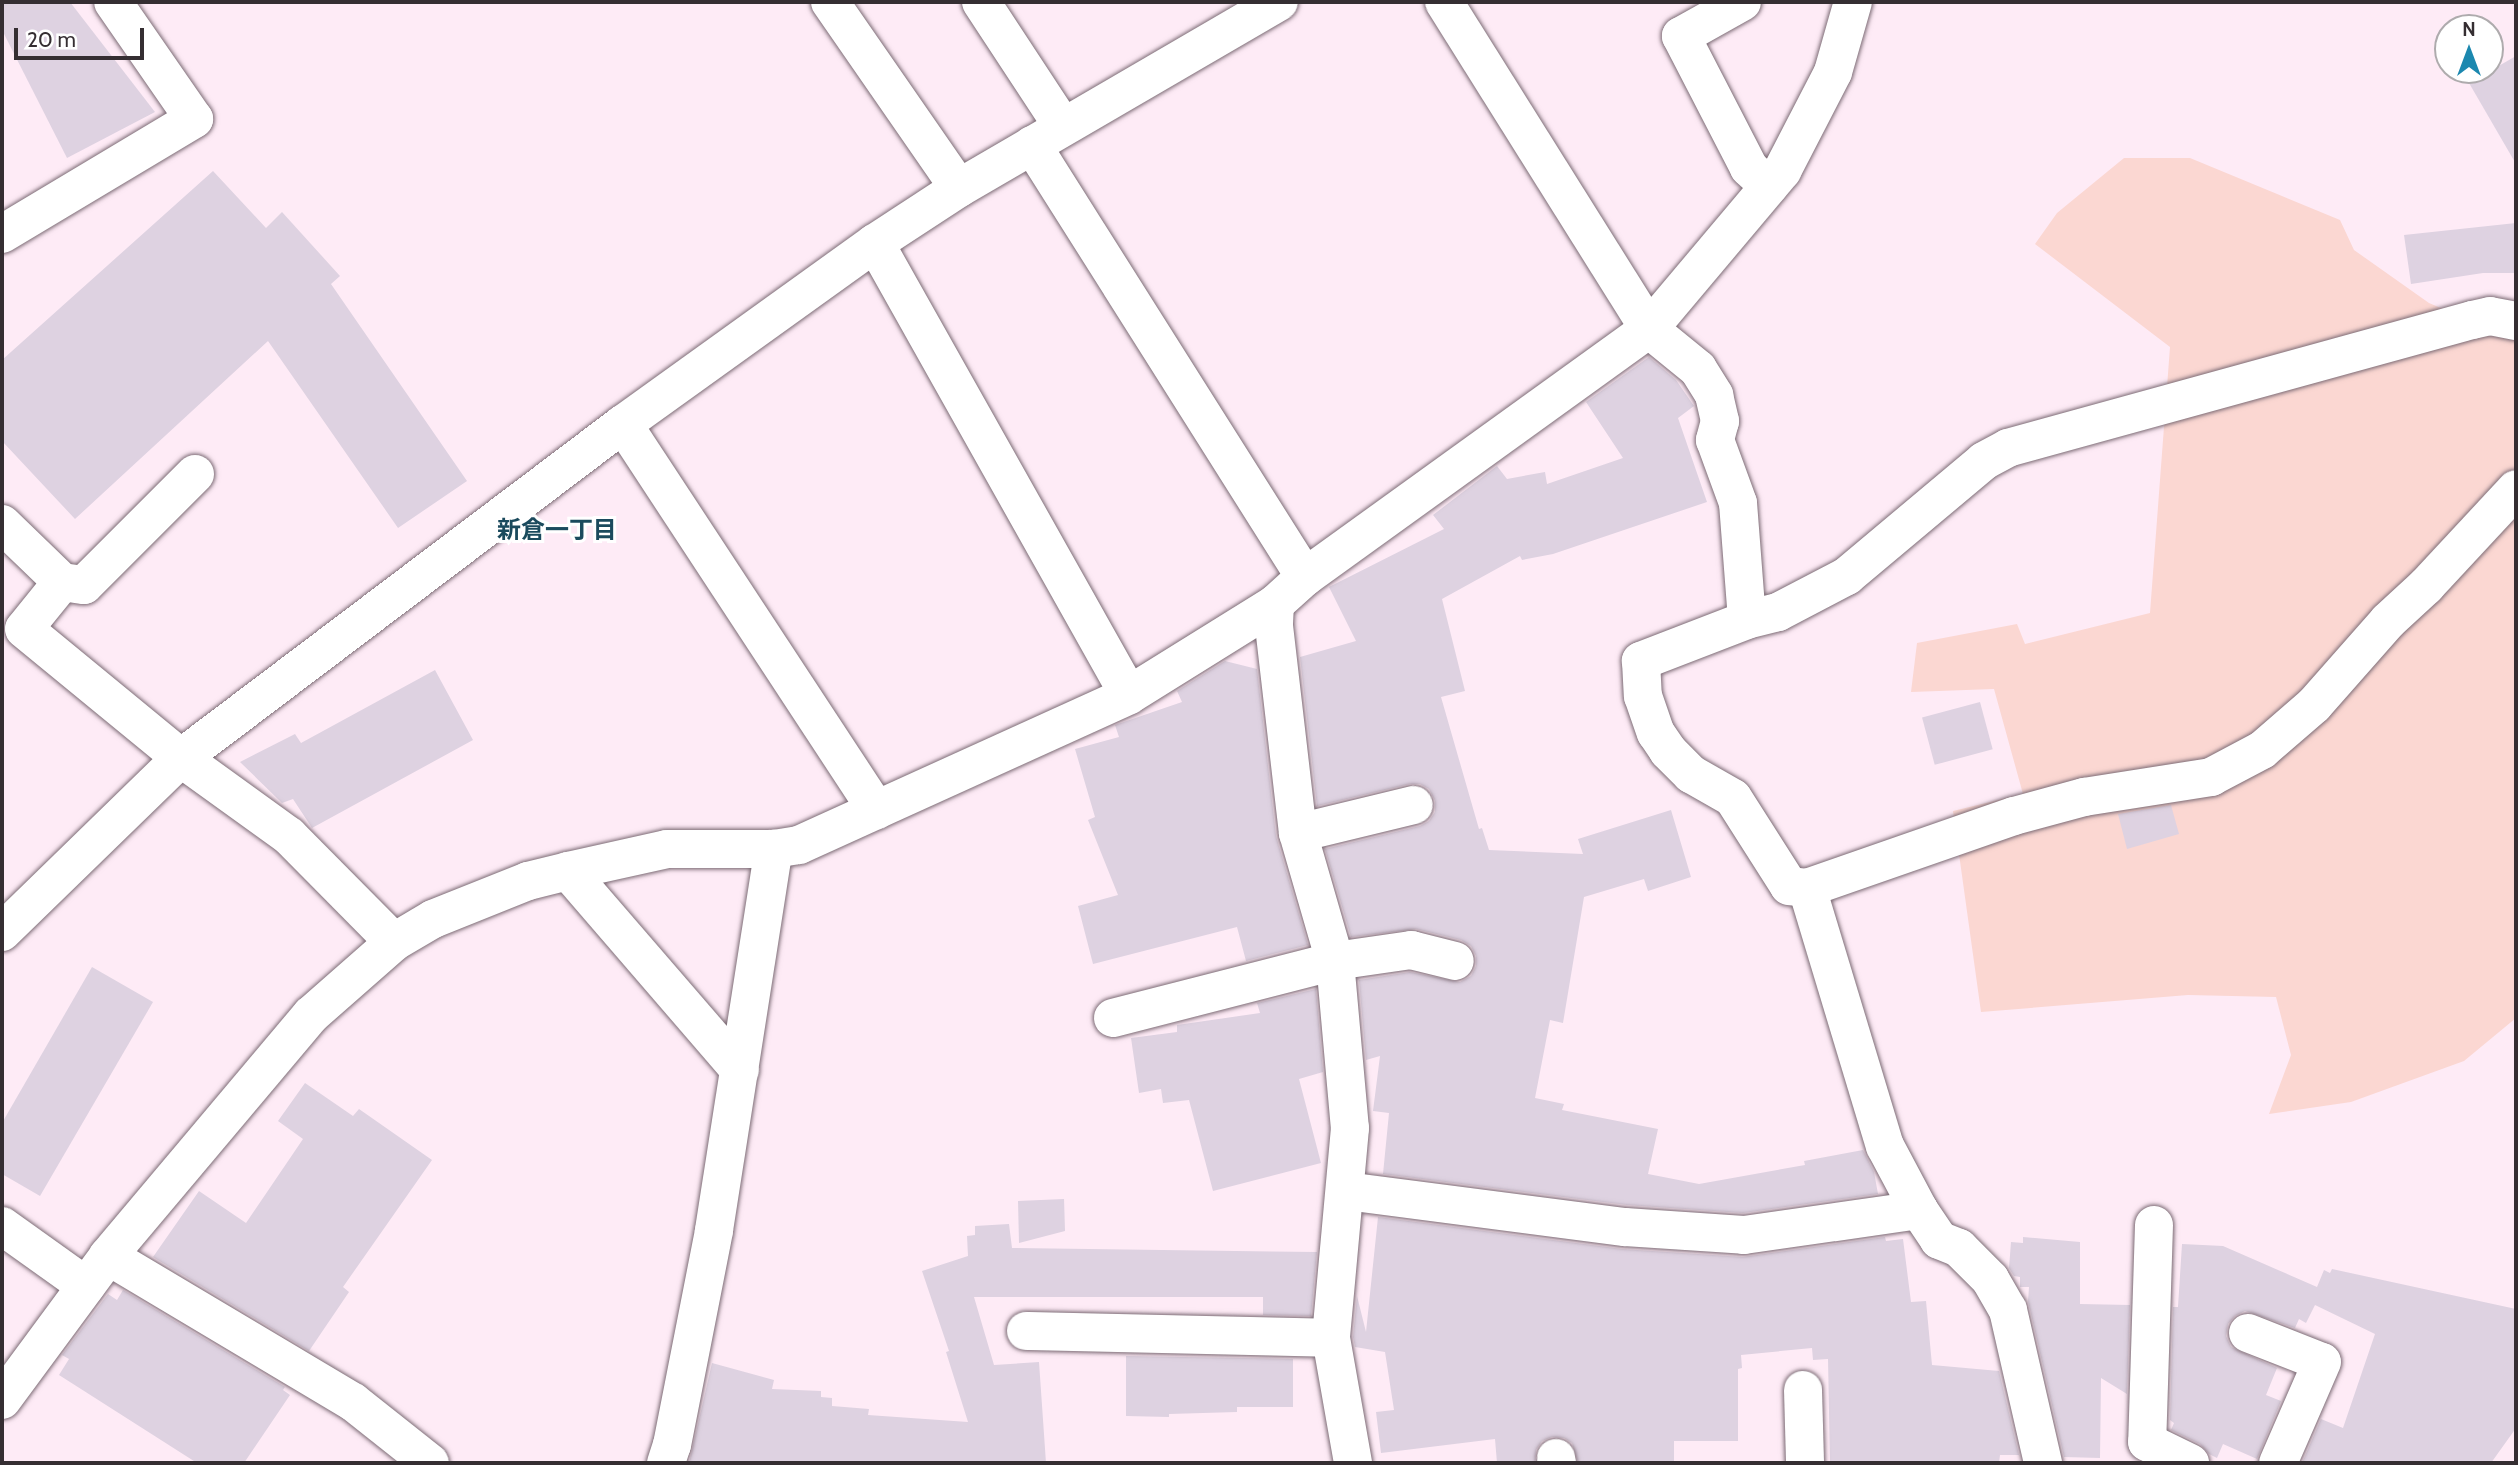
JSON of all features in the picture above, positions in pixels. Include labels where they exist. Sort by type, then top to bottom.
[{"type":"street","points":[[2,234],[194,119],[113,2]]},
{"type":"street","points":[[830,2],[959,188]]},
{"type":"street","points":[[981,2],[1048,136],[1305,578]]},
{"type":"street","points":[[2,932],[181,758],[623,425],[875,243],[959,188],[1279,2]]},
{"type":"street","points":[[1444,2],[1649,328],[1698,369],[1714,395],[1720,421],[1715,440],[1738,503],[1747,620]]},
{"type":"street","points":[[1742,2],[1681,36],[1749,168],[1769,186]]},
{"type":"street","points":[[2,1400],[108,1256],[311,1015],[394,942],[444,915],[528,881],[568,871],[667,849],[774,849],[799,845],[1129,695],[1275,604],[1305,578],[1649,328],[1782,171],[1833,72],[1853,2]]},
{"type":"street","points":[[875,243],[1129,695]]},
{"type":"street","points":[[2516,321],[2490,316],[2481,318],[2008,448],[1984,461],[1847,576],[1777,612],[1747,620],[1641,661],[1643,696],[1656,733],[1668,751],[1691,774],[1733,798],[1789,886],[1807,888],[2014,816],[2084,797],[2211,777],[2262,750],[2314,705],[2388,621],[2445,567],[2516,489]]},
{"type":"street","points":[[623,425],[877,810]]},
{"type":"street","points":[[2,524],[62,582],[84,585],[195,474]]},
{"type":"street","points":[[62,582],[24,629],[181,758],[289,836],[394,942]]},
{"type":"street","points":[[1275,604],[1274,626],[1298,833],[1335,961],[1350,1128],[1331,1338],[1353,1463]]},
{"type":"street","points":[[1298,833],[1414,805]]},
{"type":"street","points":[[666,1463],[673,1445],[714,1230],[774,849]]},
{"type":"street","points":[[568,871],[740,1070]]},
{"type":"street","points":[[1807,888],[1885,1146],[1919,1210],[1939,1240],[1959,1248],[1990,1279],[2008,1310],[2043,1463]]},
{"type":"street","points":[[1113,1017],[1335,961],[1411,950],[1455,961]]},
{"type":"street","points":[[1346,1191],[1625,1227],[1744,1235],[1919,1210]]},
{"type":"street","points":[[2154,1224],[2147,1442],[2190,1463]]},
{"type":"street","points":[[2,1226],[86,1286]]},
{"type":"street","points":[[108,1256],[353,1402],[430,1463]]},
{"type":"street","points":[[1026,1331],[1331,1338]]},
{"type":"street","points":[[2248,1334],[2322,1362],[2277,1463]]},
{"type":"street","points":[[1803,1390],[1805,1463]]},
{"type":"shaded area","points":[[2124,158],[2190,158],[2340,220],[2354,250],[2429,303],[2516,340],[2516,1018],[2464,1061],[2351,1102],[2269,1114],[2291,1055],[2276,997],[2188,995],[1981,1012],[1953,811],[2023,794],[1994,689],[1911,692],[1917,643],[2017,624],[2025,644],[2150,613],[2170,347],[2035,244],[2057,213]]},
{"type":"building","points":[[2,2],[70,2],[155,112],[67,158],[2,30]]},
{"type":"building","points":[[2516,56],[2516,164],[2470,84],[2504,84],[2504,63]]},
{"type":"building","points":[[213,171],[266,228],[282,212],[340,276],[331,284],[467,481],[398,528],[268,341],[75,519],[2,441],[2,360]]},
{"type":"building","points":[[2516,223],[2516,273],[2483,273],[2411,284],[2404,235]]},
{"type":"building","points":[[1649,357],[1676,380],[1694,406],[1678,418],[1707,502],[1553,554],[1522,560],[1520,556],[1442,599],[1465,691],[1441,697],[1479,829],[1482,828],[1489,850],[1583,854],[1578,839],[1671,810],[1691,877],[1648,891],[1644,879],[1584,897],[1563,1023],[1550,1020],[1535,1098],[1564,1104],[1562,1110],[1658,1129],[1648,1174],[1699,1184],[1805,1165],[1804,1161],[1863,1150],[1874,1172],[1878,1194],[1743,1213],[1627,1205],[1383,1174],[1389,1113],[1373,1111],[1380,1056],[1366,1060],[1359,980],[1410,972],[1460,982],[1471,976],[1476,966],[1476,956],[1471,946],[1461,940],[1416,929],[1351,937],[1325,849],[1420,826],[1429,821],[1435,812],[1435,801],[1429,789],[1420,784],[1410,784],[1317,806],[1300,657],[1356,641],[1329,587],[1444,529],[1433,515],[1497,466],[1507,479],[1545,472],[1547,484],[1623,458],[1586,402]]},
{"type":"building","points":[[1225,661],[1257,669],[1276,836],[1308,945],[1246,961],[1237,927],[1093,964],[1078,906],[1118,895],[1088,820],[1095,817],[1075,749],[1119,737],[1115,725],[1182,702],[1177,691]]},
{"type":"building","points":[[435,670],[473,740],[312,828],[293,799],[282,803],[240,762],[295,734],[301,743]]},
{"type":"building","points":[[1980,702],[1993,749],[1935,765],[1922,718]]},
{"type":"building","points":[[2171,805],[2179,834],[2127,849],[2118,814]]},
{"type":"building","points":[[92,967],[153,1002],[40,1196],[2,1174],[2,1123]]},
{"type":"building","points":[[1316,989],[1323,1072],[1299,1079],[1321,1163],[1213,1191],[1189,1100],[1163,1103],[1161,1089],[1139,1093],[1131,1038],[1177,1032],[1177,1025],[1260,1013],[1257,1003]]},
{"type":"building","points":[[305,1083],[353,1116],[359,1109],[432,1160],[343,1287],[349,1292],[309,1351],[153,1257],[199,1191],[246,1223],[303,1139],[278,1121]]},
{"type":"building","points":[[1064,1199],[1065,1231],[1019,1243],[1018,1201]]},
{"type":"building","points":[[1378,1217],[1622,1249],[1743,1257],[1885,1237],[1886,1241],[1903,1239],[1911,1302],[1926,1301],[1932,1365],[1999,1371],[2019,1455],[2000,1455],[1999,1463],[1830,1463],[1828,1359],[1813,1360],[1812,1348],[1741,1355],[1742,1368],[1738,1369],[1738,1441],[1674,1441],[1674,1463],[1578,1463],[1572,1443],[1564,1438],[1552,1437],[1542,1441],[1536,1450],[1535,1463],[1497,1463],[1495,1439],[1381,1453],[1376,1412],[1394,1410],[1385,1352],[1355,1347],[1353,1337],[1357,1296],[1366,1332]]},
{"type":"building","points":[[1009,1224],[1012,1248],[1317,1252],[1311,1316],[1263,1315],[1263,1297],[974,1297],[994,1365],[1039,1362],[1046,1463],[689,1463],[712,1363],[774,1380],[772,1389],[821,1391],[821,1397],[832,1398],[832,1406],[869,1409],[868,1415],[968,1422],[946,1352],[949,1351],[922,1271],[968,1256],[967,1236],[975,1235],[975,1226]]},
{"type":"building","points":[[2023,1237],[2080,1242],[2080,1304],[2130,1305],[2127,1394],[2101,1378],[2100,1458],[2064,1457],[2028,1301],[2029,1287],[2020,1287],[2020,1277],[2014,1276],[2009,1268],[2011,1242],[2023,1243]]},
{"type":"building","points":[[2182,1244],[2223,1246],[2317,1287],[2324,1270],[2330,1273],[2332,1269],[2516,1309],[2516,1428],[2491,1463],[2302,1463],[2321,1419],[2343,1428],[2375,1334],[2315,1305],[2306,1323],[2299,1319],[2295,1328],[2245,1311],[2235,1316],[2228,1324],[2226,1336],[2231,1347],[2277,1368],[2266,1395],[2281,1401],[2257,1459],[2223,1444],[2217,1458],[2209,1454],[2200,1444],[2171,1430],[2174,1423],[2170,1420],[2173,1307],[2178,1307]]},
{"type":"building","points":[[123,1290],[285,1387],[283,1390],[290,1395],[244,1463],[197,1463],[59,1375],[69,1359],[62,1355],[108,1294],[117,1300]]},
{"type":"building","points":[[1126,1356],[1293,1359],[1293,1407],[1237,1407],[1237,1412],[1169,1414],[1169,1417],[1126,1416]]},
{"type":"district","name":"新倉一丁目","points":[[557,530]]}]
